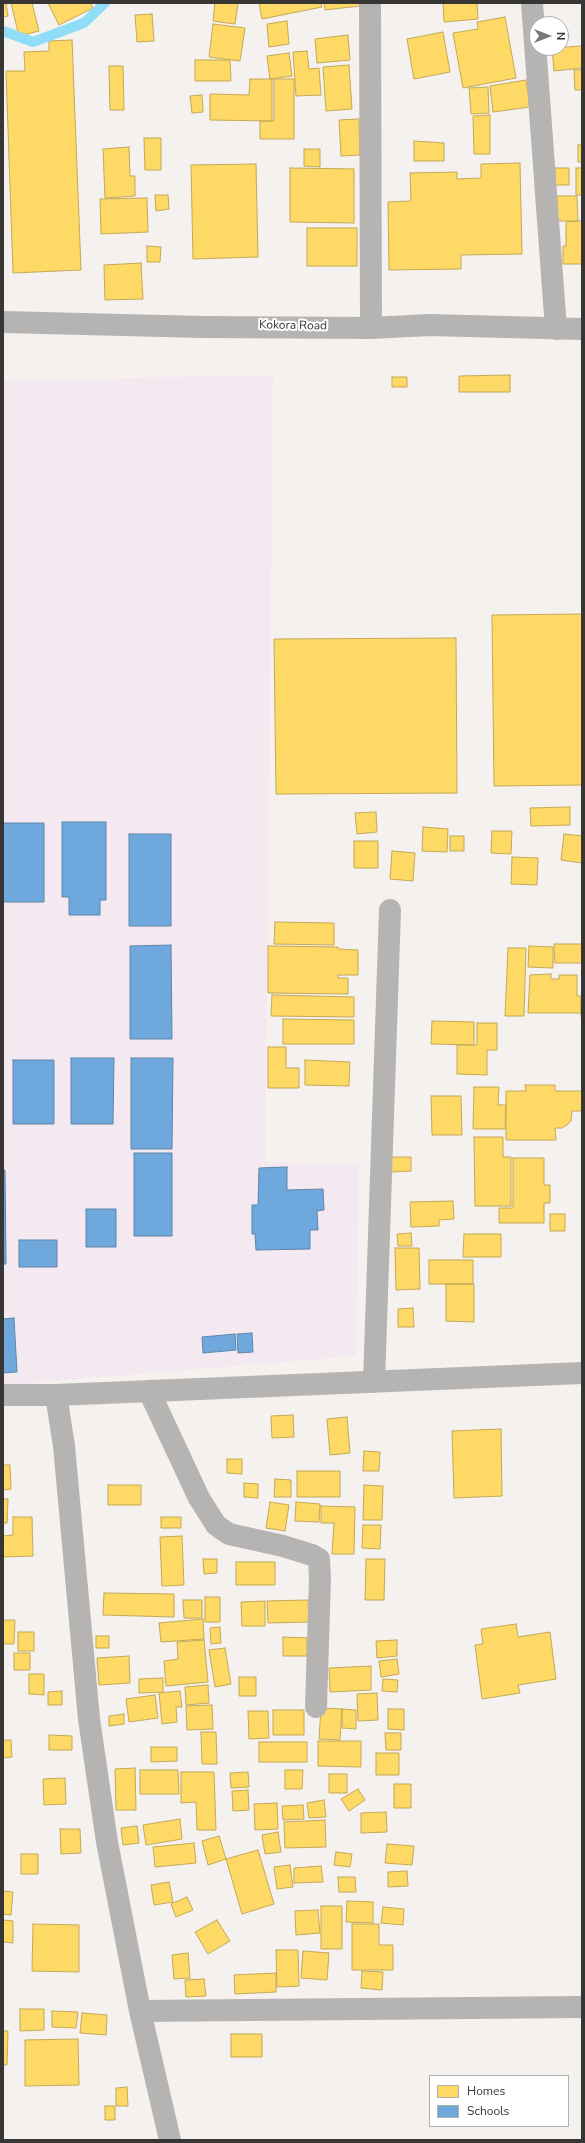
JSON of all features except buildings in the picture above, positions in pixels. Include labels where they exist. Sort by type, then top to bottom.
[{"type":"street","points":[[370,3],[371,328]]},
{"type":"street","points":[[532,3],[556,329]]},
{"type":"street","name":"Kokora Road","points":[[3,322],[371,328],[430,326],[582,329]]},
{"type":"street","points":[[374,1382],[390,910]]},
{"type":"street","points":[[3,1395],[56,1395],[582,1373]]},
{"type":"street","points":[[149,1391],[199,1498],[216,1525],[229,1534],[282,1546],[312,1555],[319,1559],[320,1578],[316,1707]]},
{"type":"street","points":[[56,1395],[64,1446],[89,1719],[107,1842],[140,2011],[170,2140]]},
{"type":"street","points":[[140,2011],[582,2007]]},
{"type":"shaded area","points":[[273,375],[265,1162],[359,1164],[356,1356],[3,1385],[3,381]]},
{"type":"waterway","points":[[3,31],[33,42],[84,23],[105,3]]}]
